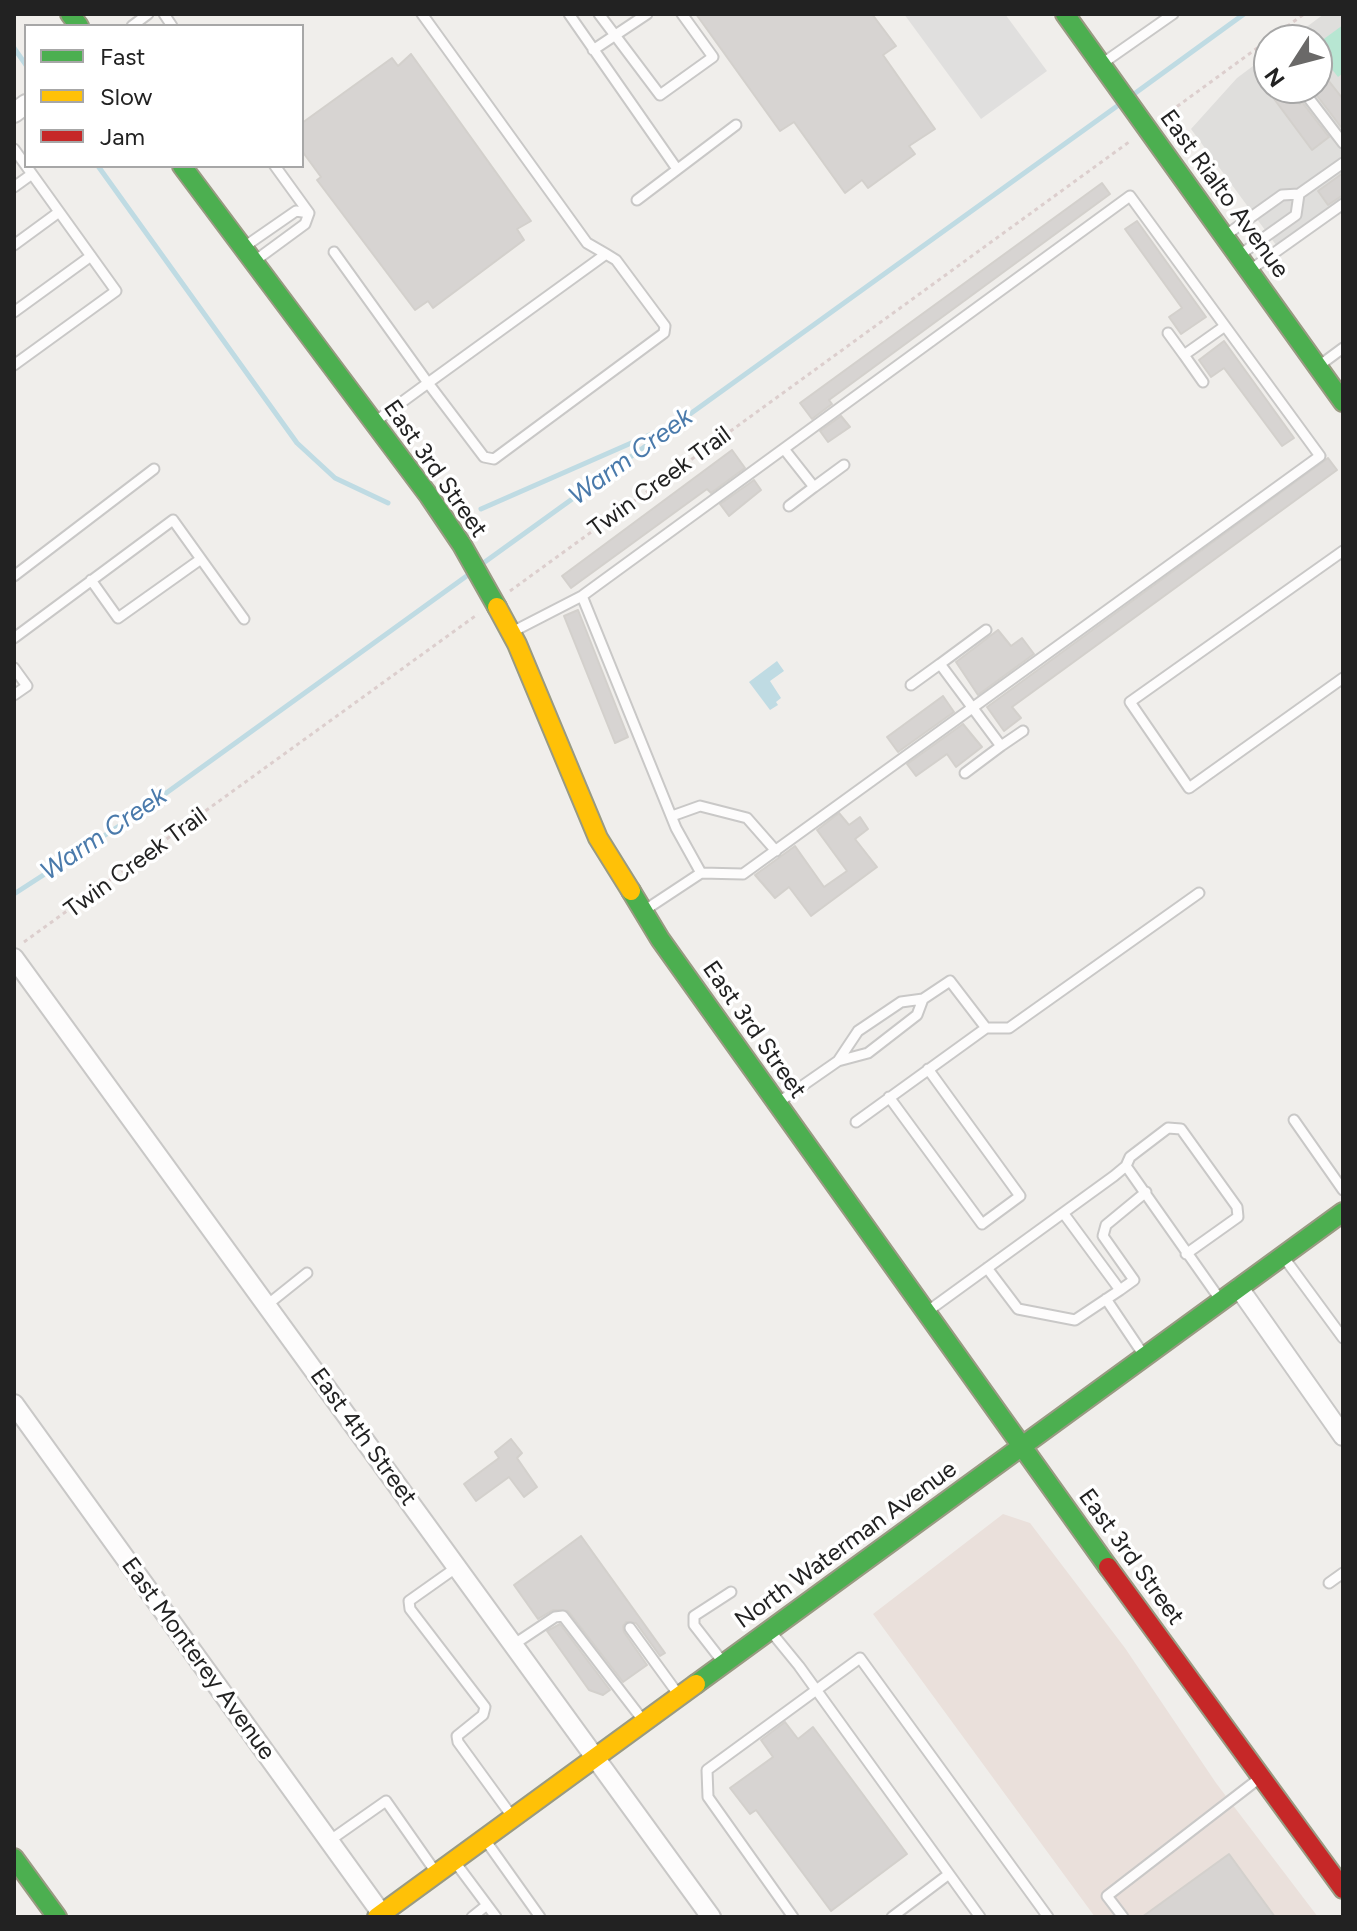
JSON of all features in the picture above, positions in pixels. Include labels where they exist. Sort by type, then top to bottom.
[{"type":"main road","name":"East Rialto Avenue","points":[[1065,14],[1343,402]]},
{"type":"main road","name":"East 3rd Street","points":[[183,168],[462,545],[511,632],[598,838],[642,912],[925,1313],[1343,1889]]},
{"type":"main road","name":"North Waterman Avenue","points":[[381,1916],[1343,1212]]},
{"type":"main road","points":[[14,1858],[57,1917]]},
{"type":"street","name":"East 4th Street","points":[[14,958],[711,1917]]},
{"type":"street","points":[[1239,1288],[1343,1436]]},
{"type":"street","name":"East Monterey Avenue","points":[[14,1404],[381,1916]]},
{"type":"lane","points":[[334,252],[484,457],[494,459],[664,333],[665,326],[616,260],[587,243],[422,14]]},
{"type":"lane","points":[[569,14],[677,169]]},
{"type":"lane","points":[[599,14],[660,95],[713,57],[682,14]]},
{"type":"lane","points":[[593,50],[647,14]]},
{"type":"lane","points":[[1106,71],[1173,14]]},
{"type":"lane","points":[[1313,104],[1343,143]]},
{"type":"lane","points":[[637,200],[736,125]]},
{"type":"lane","points":[[1226,235],[1282,195],[1299,194],[1343,163]]},
{"type":"lane","points":[[14,365],[116,291],[28,168]]},
{"type":"lane","points":[[276,168],[309,213]]},
{"type":"lane","points":[[14,187],[32,174]]},
{"type":"lane","points":[[1245,263],[1296,215],[1299,194]]},
{"type":"lane","points":[[511,632],[582,596],[1130,196],[1320,456],[743,874],[701,873],[642,912]]},
{"type":"lane","points":[[1245,263],[1343,204]]},
{"type":"lane","points":[[248,255],[296,211],[309,213]]},
{"type":"lane","points":[[14,245],[59,212]]},
{"type":"lane","points":[[248,255],[305,224],[309,213]]},
{"type":"lane","points":[[374,423],[606,254]]},
{"type":"lane","points":[[14,312],[91,256]]},
{"type":"lane","points":[[1184,355],[1225,326]]},
{"type":"lane","points":[[1168,333],[1203,382]]},
{"type":"lane","points":[[1317,367],[1343,348]]},
{"type":"lane","points":[[784,449],[814,487]]},
{"type":"lane","points":[[789,506],[844,465]]},
{"type":"lane","points":[[14,576],[154,469]]},
{"type":"lane","points":[[14,638],[173,520],[244,619]]},
{"type":"lane","points":[[1343,551],[1130,702],[1189,788],[1343,678]]},
{"type":"lane","points":[[91,580],[118,618],[201,559]]},
{"type":"lane","points":[[582,596],[672,816],[701,873]]},
{"type":"lane","points":[[911,685],[986,630]]},
{"type":"lane","points":[[940,664],[1001,746]]},
{"type":"lane","points":[[14,668],[27,686],[14,695]]},
{"type":"lane","points":[[965,773],[1023,731]]},
{"type":"lane","points":[[672,816],[700,806],[747,818],[776,851]]},
{"type":"lane","points":[[856,1122],[986,1028],[1009,1028],[1199,893]]},
{"type":"lane","points":[[838,1061],[858,1031],[901,1002],[923,999],[950,981],[986,1028]]},
{"type":"lane","points":[[777,1104],[838,1061],[868,1053],[917,1015],[923,999]]},
{"type":"lane","points":[[889,1097],[982,1224],[1008,1206],[1020,1196],[928,1069]]},
{"type":"lane","points":[[1294,1120],[1343,1190]]},
{"type":"lane","points":[[925,1313],[1064,1214],[1126,1166],[1130,1157],[1168,1128],[1181,1129],[1237,1207],[1238,1217],[1186,1254]]},
{"type":"lane","points":[[1126,1166],[1222,1301]]},
{"type":"lane","points":[[987,1268],[1018,1309],[1075,1320],[1134,1280],[1103,1236],[1106,1225],[1146,1192]]},
{"type":"lane","points":[[1064,1214],[1120,1290]]},
{"type":"lane","points":[[1283,1256],[1343,1338]]},
{"type":"lane","points":[[267,1305],[307,1273]]},
{"type":"lane","points":[[1106,1299],[1145,1356]]},
{"type":"lane","points":[[457,1567],[409,1601],[410,1609],[485,1707],[483,1715],[457,1736],[458,1742],[513,1817]]},
{"type":"lane","points":[[1329,1583],[1343,1573]]},
{"type":"lane","points":[[724,1664],[694,1625],[694,1616],[731,1592]]},
{"type":"lane","points":[[513,1645],[555,1617],[563,1616],[645,1722]]},
{"type":"lane","points":[[630,1628],[680,1696]]},
{"type":"lane","points":[[770,1630],[980,1917]]},
{"type":"lane","points":[[793,1917],[708,1797],[707,1770],[860,1658],[1048,1917]]},
{"type":"lane","points":[[1123,1917],[1107,1896],[1261,1777]]},
{"type":"lane","points":[[329,1841],[386,1801],[437,1873]]},
{"type":"lane","points":[[484,1839],[540,1917]]},
{"type":"lane","points":[[454,1861],[496,1917]]},
{"type":"lane","points":[[892,1917],[949,1874]]},
{"type":"lane","points":[[472,1917],[487,1905]]},
{"type":"path","name":"Twin Creek Trail","points":[[14,949],[58,920],[492,597],[1304,14]]},
{"type":"shaded area","points":[[904,14],[1005,14],[1047,71],[981,119]]},
{"type":"shaded area","points":[[1324,14],[1343,14],[1343,197],[1276,245],[1191,129],[1237,78],[1253,66],[1253,104],[1333,104],[1333,24],[1311,24]]},
{"type":"shaded area","points":[[1003,1514],[1030,1523],[1125,1648],[1216,1783],[1318,1917],[1095,1917],[873,1614]]},
{"type":"green space","points":[[1343,25],[1343,73],[1338,77],[1333,71],[1333,32]]},
{"type":"water","points":[[777,661],[784,671],[770,681],[781,698],[776,702],[778,705],[770,710],[749,682]]},
{"type":"building","points":[[696,14],[872,14],[896,46],[883,55],[935,129],[909,146],[915,154],[868,188],[862,180],[845,193],[794,122],[780,131]]},
{"type":"building","points":[[411,54],[531,221],[517,229],[524,240],[433,308],[428,301],[415,310],[317,180],[321,177],[304,154],[304,122],[392,58],[398,66]]},
{"type":"building","points":[[1333,86],[1343,99],[1341,127],[1323,104],[1333,104]]},
{"type":"building","points":[[1278,104],[1304,104],[1329,137],[1312,150]]},
{"type":"building","points":[[1343,173],[1343,195],[1328,205],[1318,191]]},
{"type":"building","points":[[1102,183],[1110,194],[829,400],[832,404],[812,419],[800,403]]},
{"type":"building","points":[[1137,221],[1206,317],[1181,334],[1169,317],[1182,308],[1125,229]]},
{"type":"building","points":[[1224,341],[1294,438],[1282,446],[1224,368],[1211,377],[1199,360]]},
{"type":"building","points":[[841,416],[850,427],[828,442],[820,431]]},
{"type":"building","points":[[732,450],[745,468],[711,493],[707,489],[571,588],[562,576]]},
{"type":"building","points":[[1328,458],[1337,470],[1012,707],[1021,718],[1004,731],[987,707]]},
{"type":"building","points":[[754,480],[761,490],[729,516],[720,504]]},
{"type":"building","points":[[578,610],[628,737],[615,743],[564,616]]},
{"type":"building","points":[[998,630],[1011,646],[1022,638],[1034,654],[978,695],[956,662]]},
{"type":"building","points":[[943,696],[954,712],[898,752],[887,737]]},
{"type":"building","points":[[963,724],[982,747],[956,767],[947,754],[916,776],[907,764]]},
{"type":"building","points":[[839,813],[849,825],[860,817],[868,829],[855,839],[877,867],[811,916],[789,887],[775,898],[755,875],[795,846],[824,887],[847,871],[817,830]]},
{"type":"building","points":[[511,1439],[522,1453],[517,1458],[537,1487],[524,1497],[509,1477],[476,1501],[464,1484],[499,1458],[495,1452]]},
{"type":"building","points":[[581,1536],[665,1653],[660,1656],[636,1623],[626,1622],[624,1632],[647,1665],[623,1682],[568,1611],[553,1610],[538,1619],[514,1585]]},
{"type":"building","points":[[560,1624],[610,1690],[603,1695],[589,1690],[547,1631]]},
{"type":"building","points":[[785,1722],[798,1739],[813,1727],[907,1854],[831,1911],[756,1810],[750,1814],[730,1788],[773,1757],[761,1740]]},
{"type":"building","points":[[1229,1854],[1275,1917],[1142,1917]]},
{"type":"waterway","name":"Warm Creek","points":[[1134,94],[1244,14]]},
{"type":"waterway","points":[[14,48],[24,62]]},
{"type":"waterway","name":"Warm Creek","points":[[482,564],[1120,104]]},
{"type":"waterway","points":[[99,168],[297,443],[335,478],[388,503]]},
{"type":"waterway","points":[[481,509],[670,426]]},
{"type":"waterway","name":"Warm Creek","points":[[14,894],[133,817],[468,575]]},
{"type":"traffic: fast","points":[[70,14],[78,24]]},
{"type":"traffic: fast","points":[[1065,14],[1343,402]]},
{"type":"traffic: fast","points":[[183,168],[429,496],[462,545],[497,607]]},
{"type":"traffic: fast","points":[[631,891],[660,939],[1108,1567]]},
{"type":"traffic: fast","points":[[696,1684],[1343,1212]]},
{"type":"traffic: fast","points":[[14,1858],[57,1917]]},
{"type":"traffic: slow","points":[[497,607],[517,644],[598,838],[631,891]]},
{"type":"traffic: slow","points":[[377,1917],[696,1684]]},
{"type":"traffic: jam","points":[[1108,1567],[1343,1889]]}]
